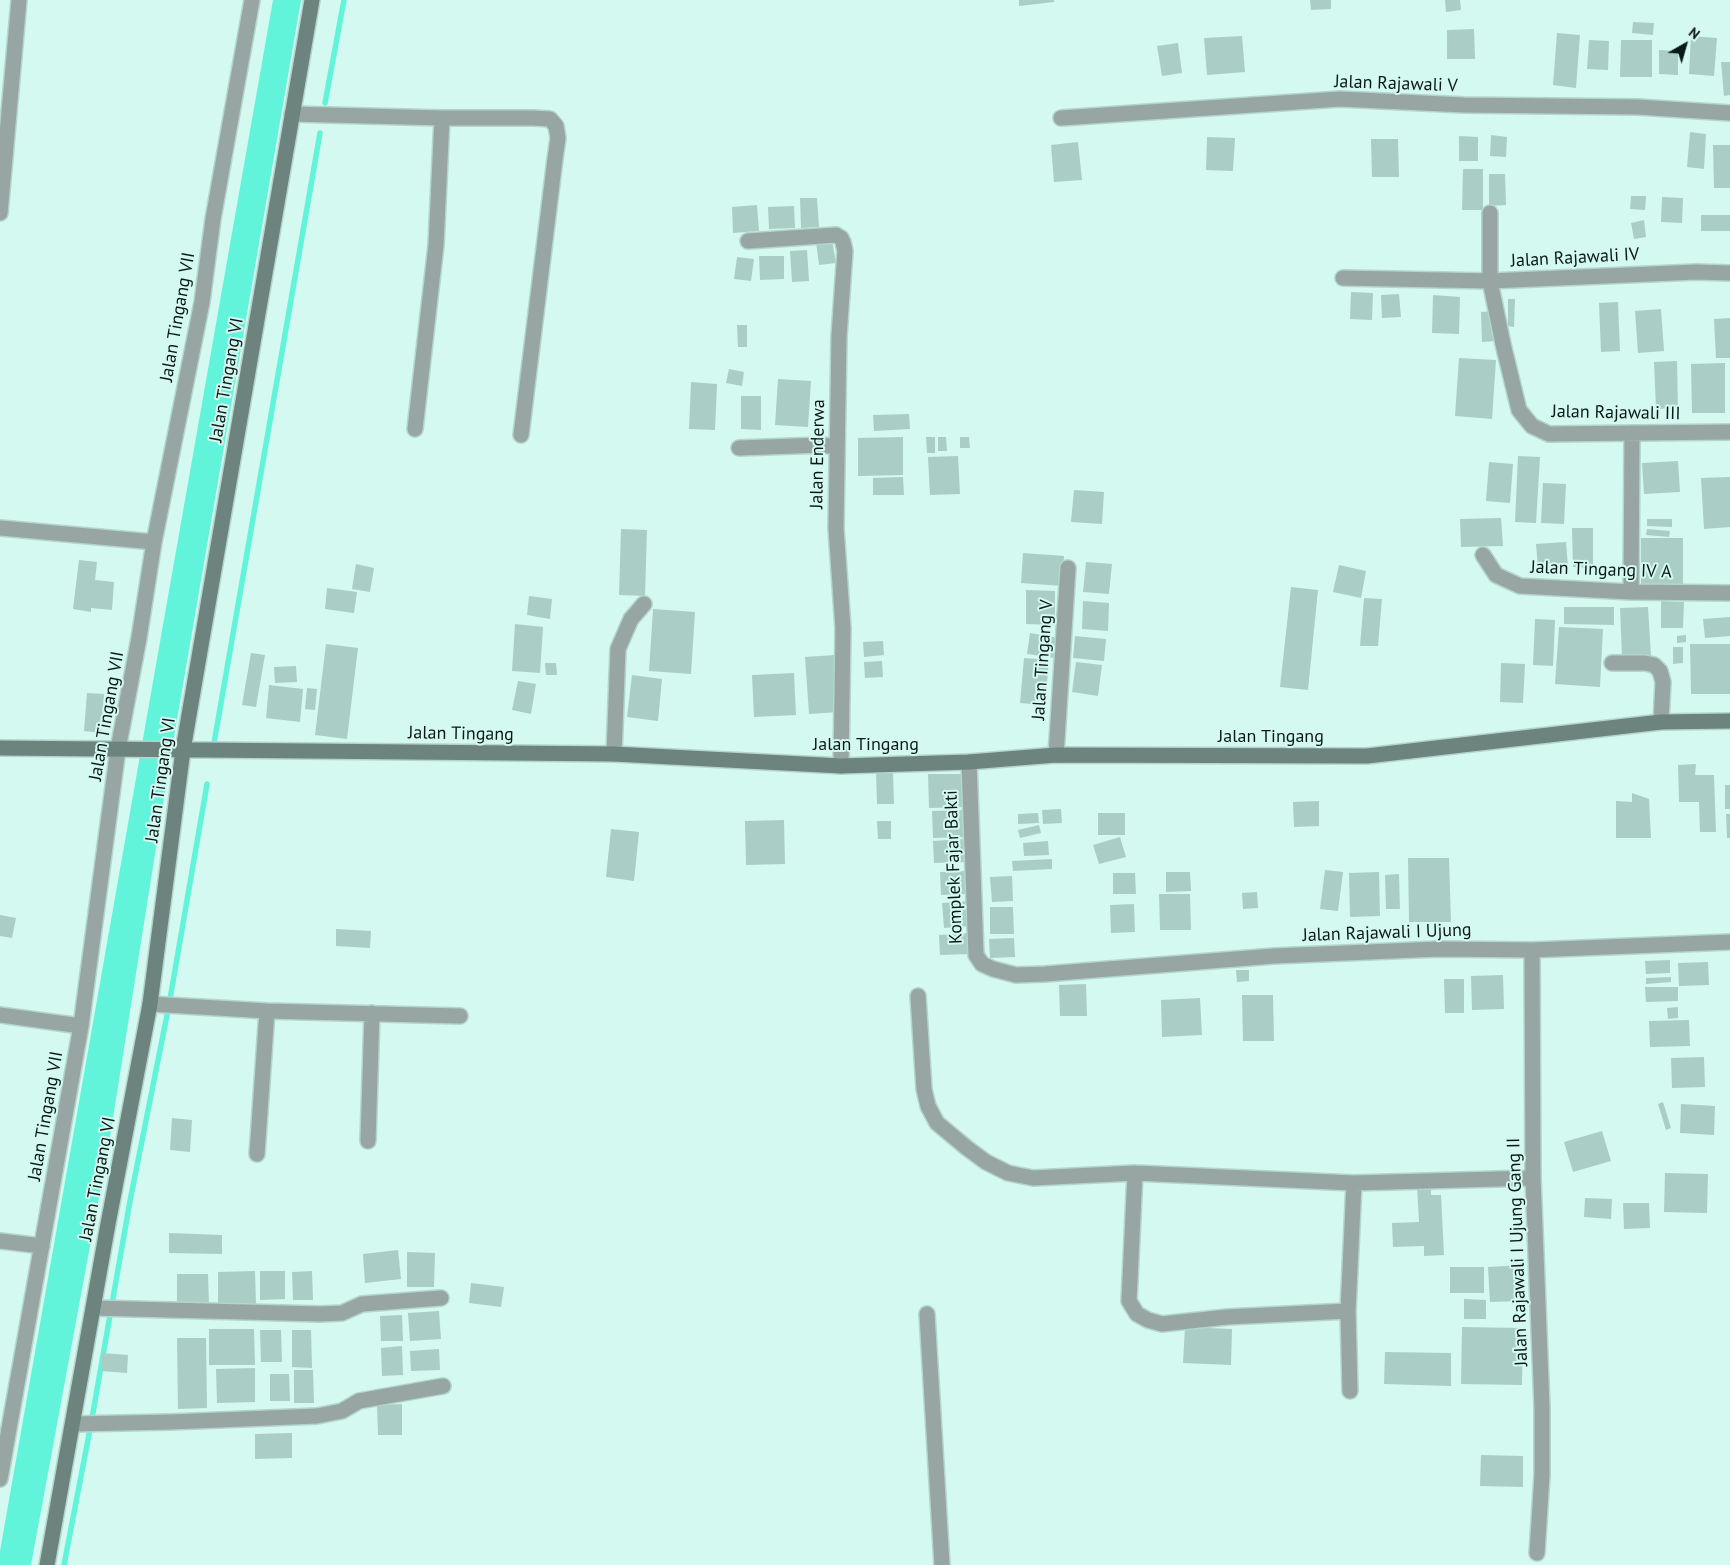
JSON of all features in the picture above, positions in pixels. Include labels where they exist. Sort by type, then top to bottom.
[{"type":"main road","name":"Jalan Tingang VI","points":[[47,1565],[108,1224],[150,1004],[178,750],[312,0]]},
{"type":"main road","name":"Jalan Tingang","points":[[0,748],[614,754],[841,766],[970,762],[1056,755],[1367,756],[1661,722],[1730,721]]},
{"type":"street","points":[[0,213],[19,0]]},
{"type":"street","name":"Jalan Tingang VII","points":[[0,1479],[4,1439],[42,1246],[81,1026],[118,749],[139,638],[154,542],[200,311],[213,218],[252,0]]},
{"type":"street","name":"Jalan Rajawali V","points":[[1061,118],[1340,99],[1464,105],[1638,107],[1730,113]]},
{"type":"street","points":[[292,114],[550,119],[556,126],[558,138],[556,159],[521,436]]},
{"type":"street","points":[[415,429],[436,245],[442,118]]},
{"type":"street","name":"Jalan Rajawali IV","points":[[1490,213],[1490,281],[1696,272],[1730,273]]},
{"type":"street","name":"Jalan Enderwa","points":[[748,241],[836,235],[841,238],[845,251],[839,336],[836,528],[843,628],[841,766]]},
{"type":"street","points":[[1343,278],[1490,281]]},
{"type":"street","name":"Jalan Rajawali III","points":[[1490,281],[1519,410],[1532,426],[1549,434],[1730,432]]},
{"type":"street","points":[[1631,592],[1632,433]]},
{"type":"street","points":[[739,448],[822,444],[837,448]]},
{"type":"street","points":[[0,528],[154,542]]},
{"type":"street","name":"Jalan Tingang IV A","points":[[1483,555],[1496,575],[1520,586],[1631,592],[1730,593]]},
{"type":"street","name":"Jalan Tingang V","points":[[1056,755],[1068,568]]},
{"type":"street","points":[[614,754],[618,649],[631,619],[644,604]]},
{"type":"street","points":[[1612,663],[1654,664],[1660,671],[1663,682],[1661,722]]},
{"type":"street","name":"Komplek Fajar Bakti","points":[[970,762],[976,955],[982,964],[993,969],[1016,975],[1045,974]]},
{"type":"street","name":"Jalan Rajawali I Ujung","points":[[1045,974],[1274,956],[1439,948],[1532,950],[1730,942]]},
{"type":"street","name":"Jalan Rajawali I Ujung Gang II","points":[[1532,950],[1533,1178],[1542,1407],[1542,1475],[1537,1553]]},
{"type":"street","points":[[918,996],[924,1089],[928,1106],[937,1123],[986,1162],[1008,1174],[1033,1178],[1135,1173],[1354,1183],[1533,1178]]},
{"type":"street","points":[[150,1004],[267,1011],[460,1016]]},
{"type":"street","points":[[257,1154],[267,1011]]},
{"type":"street","points":[[368,1141],[372,1013]]},
{"type":"street","points":[[0,1015],[81,1026]]},
{"type":"street","points":[[1135,1173],[1129,1301],[1137,1314],[1162,1324],[1348,1311]]},
{"type":"street","points":[[1350,1391],[1348,1311],[1354,1183]]},
{"type":"street","points":[[0,1241],[42,1246]]},
{"type":"street","points":[[94,1308],[320,1314],[342,1313],[362,1304],[440,1298]]},
{"type":"street","points":[[927,1314],[942,1565]]},
{"type":"street","points":[[73,1424],[317,1416],[342,1411],[359,1401],[443,1386]]},
{"type":"shaded area","points":[[273,0],[301,0],[170,760],[109,1143],[31,1565],[0,1565],[0,1551]]},
{"type":"building","points":[[1019,0],[1054,0],[1054,2],[1019,6]]},
{"type":"building","points":[[1310,0],[1331,0],[1331,9],[1311,10]]},
{"type":"building","points":[[1445,0],[1460,0],[1461,10],[1446,12]]},
{"type":"building","points":[[1633,22],[1654,23],[1653,35],[1632,33]]},
{"type":"building","points":[[1474,29],[1475,59],[1447,59],[1447,30]]},
{"type":"building","points":[[1557,33],[1580,35],[1576,88],[1553,85]]},
{"type":"building","points":[[1242,36],[1245,72],[1207,75],[1204,38]]},
{"type":"building","points":[[1691,36],[1717,38],[1714,76],[1689,74]]},
{"type":"building","points":[[1589,40],[1609,41],[1608,70],[1587,69]]},
{"type":"building","points":[[1621,40],[1652,40],[1652,77],[1620,77]]},
{"type":"building","points":[[1178,43],[1182,73],[1162,76],[1157,46]]},
{"type":"building","points":[[1659,50],[1678,51],[1678,75],[1659,74]]},
{"type":"building","points":[[1721,62],[1730,62],[1730,95],[1724,96]]},
{"type":"building","points":[[1690,132],[1706,134],[1704,169],[1687,167]]},
{"type":"building","points":[[1491,135],[1507,137],[1506,157],[1490,156]]},
{"type":"building","points":[[1459,136],[1478,137],[1478,161],[1459,161]]},
{"type":"building","points":[[1207,137],[1235,138],[1233,171],[1206,170]]},
{"type":"building","points":[[1371,139],[1398,139],[1399,177],[1372,177]]},
{"type":"building","points":[[1078,142],[1082,180],[1054,182],[1051,145]]},
{"type":"building","points":[[1713,145],[1730,145],[1730,188],[1714,188]]},
{"type":"building","points":[[1463,169],[1483,169],[1483,210],[1462,210]]},
{"type":"building","points":[[1489,174],[1505,174],[1506,205],[1489,206]]},
{"type":"building","points":[[1631,196],[1646,196],[1645,210],[1630,209]]},
{"type":"building","points":[[1662,197],[1683,198],[1682,223],[1661,222]]},
{"type":"building","points":[[800,198],[817,198],[819,227],[801,228]]},
{"type":"building","points":[[757,205],[759,231],[733,233],[732,207]]},
{"type":"building","points":[[794,206],[795,228],[769,229],[768,207]]},
{"type":"building","points":[[1701,215],[1730,215],[1730,231],[1701,231]]},
{"type":"building","points":[[1644,220],[1646,237],[1634,239],[1631,223]]},
{"type":"building","points":[[832,240],[836,263],[819,265],[816,242]]},
{"type":"building","points":[[807,250],[809,281],[792,282],[790,251]]},
{"type":"building","points":[[759,256],[784,256],[784,279],[760,280]]},
{"type":"building","points":[[737,257],[754,259],[751,281],[734,279]]},
{"type":"building","points":[[1351,292],[1373,293],[1372,320],[1350,319]]},
{"type":"building","points":[[1399,294],[1401,317],[1382,318],[1381,295]]},
{"type":"building","points":[[1433,295],[1460,297],[1459,334],[1432,333]]},
{"type":"building","points":[[1508,299],[1515,299],[1514,327],[1508,326]]},
{"type":"building","points":[[1618,302],[1620,351],[1601,352],[1599,303]]},
{"type":"building","points":[[1661,309],[1664,351],[1638,353],[1635,311]]},
{"type":"building","points":[[1493,311],[1495,341],[1482,342],[1481,312]]},
{"type":"building","points":[[1730,318],[1730,358],[1716,358],[1714,319]]},
{"type":"building","points":[[737,325],[747,325],[747,347],[738,347]]},
{"type":"building","points":[[1459,358],[1496,360],[1492,419],[1455,416]]},
{"type":"building","points":[[1677,361],[1678,408],[1656,409],[1654,362]]},
{"type":"building","points":[[1725,363],[1725,413],[1692,413],[1691,364]]},
{"type":"building","points":[[729,369],[744,372],[742,386],[726,383]]},
{"type":"building","points":[[778,379],[811,381],[808,427],[775,425]]},
{"type":"building","points":[[691,382],[717,384],[715,430],[689,429]]},
{"type":"building","points":[[741,396],[761,396],[761,430],[741,429]]},
{"type":"building","points":[[909,414],[910,429],[874,431],[873,415]]},
{"type":"building","points":[[903,437],[903,475],[858,476],[858,438]]},
{"type":"building","points":[[926,437],[935,437],[935,453],[927,453]]},
{"type":"building","points":[[938,437],[946,437],[947,451],[938,451]]},
{"type":"building","points":[[960,437],[969,437],[970,448],[960,448]]},
{"type":"building","points":[[958,456],[960,494],[930,495],[928,457]]},
{"type":"building","points":[[1518,456],[1540,457],[1536,523],[1515,522]]},
{"type":"building","points":[[1678,461],[1680,492],[1644,494],[1642,463]]},
{"type":"building","points":[[1489,462],[1513,464],[1510,503],[1486,501]]},
{"type":"building","points":[[903,477],[904,495],[873,495],[873,478]]},
{"type":"building","points":[[1730,477],[1730,527],[1704,529],[1701,478]]},
{"type":"building","points":[[1543,483],[1566,484],[1564,524],[1541,523]]},
{"type":"building","points":[[1074,490],[1104,492],[1102,524],[1071,522]]},
{"type":"building","points":[[1501,518],[1503,546],[1461,547],[1460,519]]},
{"type":"building","points":[[1647,519],[1672,519],[1672,527],[1647,526]]},
{"type":"building","points":[[1572,528],[1593,528],[1593,568],[1573,567]]},
{"type":"building","points":[[621,529],[647,530],[645,596],[619,595]]},
{"type":"building","points":[[1647,529],[1670,531],[1669,537],[1646,535]]},
{"type":"building","points":[[1641,538],[1683,538],[1683,584],[1641,584]]},
{"type":"building","points":[[1566,542],[1568,567],[1538,568],[1536,544]]},
{"type":"building","points":[[1023,553],[1064,556],[1062,586],[1021,583]]},
{"type":"building","points":[[79,560],[97,562],[95,580],[114,582],[112,610],[91,608],[91,612],[73,609]]},
{"type":"building","points":[[1086,562],[1112,564],[1109,594],[1083,592]]},
{"type":"building","points":[[356,564],[374,568],[370,592],[352,589]]},
{"type":"building","points":[[1339,565],[1366,571],[1361,598],[1333,592]]},
{"type":"building","points":[[1291,587],[1318,590],[1308,690],[1280,687]]},
{"type":"building","points":[[327,588],[357,592],[354,613],[325,609]]},
{"type":"building","points":[[1026,590],[1055,591],[1055,625],[1026,624]]},
{"type":"building","points":[[529,596],[552,599],[550,619],[527,615]]},
{"type":"building","points":[[1364,598],[1382,599],[1378,646],[1360,646]]},
{"type":"building","points":[[1083,601],[1109,603],[1108,631],[1082,629]]},
{"type":"building","points":[[1661,601],[1684,602],[1683,628],[1661,628]]},
{"type":"building","points":[[1564,607],[1614,607],[1614,625],[1564,624]]},
{"type":"building","points":[[1648,607],[1651,656],[1622,657],[1620,608]]},
{"type":"building","points":[[653,609],[695,612],[691,674],[649,671]]},
{"type":"building","points":[[1730,617],[1730,636],[1705,638],[1703,619]]},
{"type":"building","points":[[1535,619],[1555,620],[1553,666],[1533,665]]},
{"type":"building","points":[[515,624],[543,627],[540,673],[512,671]]},
{"type":"building","points":[[1559,627],[1603,629],[1600,687],[1555,684]]},
{"type":"building","points":[[1030,633],[1058,638],[1055,658],[1027,654]]},
{"type":"building","points":[[1686,635],[1686,642],[1677,643],[1677,636]]},
{"type":"building","points":[[1075,636],[1106,639],[1104,661],[1073,658]]},
{"type":"building","points":[[883,641],[884,655],[864,657],[863,642]]},
{"type":"building","points":[[326,644],[358,648],[347,739],[315,735]]},
{"type":"building","points":[[1690,644],[1730,644],[1730,694],[1691,694]]},
{"type":"building","points":[[1673,647],[1683,647],[1683,663],[1673,664]]},
{"type":"building","points":[[251,653],[265,655],[256,707],[242,705]]},
{"type":"building","points":[[835,655],[839,712],[809,714],[805,657]]},
{"type":"building","points":[[1024,658],[1049,660],[1045,705],[1020,703]]},
{"type":"building","points":[[882,661],[883,677],[865,678],[864,662]]},
{"type":"building","points":[[1076,662],[1102,665],[1098,696],[1072,692]]},
{"type":"building","points":[[545,663],[556,663],[557,675],[546,675]]},
{"type":"building","points":[[1501,663],[1525,664],[1523,703],[1500,702]]},
{"type":"building","points":[[296,666],[297,682],[275,683],[274,667]]},
{"type":"building","points":[[794,673],[796,715],[754,717],[752,675]]},
{"type":"building","points":[[632,675],[662,679],[658,721],[627,717]]},
{"type":"building","points":[[518,681],[536,684],[531,714],[512,710]]},
{"type":"building","points":[[269,685],[303,689],[300,722],[266,718]]},
{"type":"building","points":[[307,688],[317,689],[315,710],[305,709]]},
{"type":"building","points":[[87,693],[104,694],[101,733],[84,731]]},
{"type":"building","points":[[1696,764],[1695,775],[1714,775],[1716,832],[1700,832],[1699,802],[1679,802],[1678,765]]},
{"type":"building","points":[[876,771],[893,771],[894,804],[877,804]]},
{"type":"building","points":[[928,774],[968,774],[969,807],[929,808]]},
{"type":"building","points":[[1725,785],[1730,785],[1730,809],[1725,809]]},
{"type":"building","points":[[1632,793],[1649,799],[1651,838],[1616,838],[1616,801],[1632,802]]},
{"type":"building","points":[[1319,801],[1319,826],[1294,827],[1293,802]]},
{"type":"building","points":[[1061,809],[1062,823],[1043,824],[1042,810]]},
{"type":"building","points":[[966,810],[967,837],[933,838],[932,811]]},
{"type":"building","points":[[1038,813],[1039,823],[1018,824],[1018,814]]},
{"type":"building","points":[[1098,813],[1125,813],[1125,835],[1098,835]]},
{"type":"building","points":[[1726,814],[1730,814],[1730,838],[1727,838]]},
{"type":"building","points":[[784,820],[785,864],[746,865],[745,821]]},
{"type":"building","points":[[877,821],[891,821],[891,839],[878,839]]},
{"type":"building","points":[[1039,825],[1041,833],[1020,838],[1018,830]]},
{"type":"building","points":[[611,829],[639,832],[634,881],[606,877]]},
{"type":"building","points":[[1120,837],[1126,857],[1099,864],[1093,845]]},
{"type":"building","points":[[964,839],[966,862],[934,863],[933,841]]},
{"type":"building","points":[[1048,841],[1049,855],[1024,856],[1023,843]]},
{"type":"building","points":[[1408,858],[1449,858],[1451,922],[1409,922]]},
{"type":"building","points":[[1052,859],[1052,869],[1013,871],[1012,861]]},
{"type":"building","points":[[1325,870],[1343,872],[1338,911],[1320,909]]},
{"type":"building","points":[[967,871],[968,894],[941,895],[940,872]]},
{"type":"building","points":[[1166,872],[1190,872],[1191,891],[1166,892]]},
{"type":"building","points":[[1379,872],[1380,916],[1350,917],[1349,873]]},
{"type":"building","points":[[1113,873],[1135,873],[1136,894],[1113,894]]},
{"type":"building","points":[[1399,874],[1400,909],[1386,909],[1385,875]]},
{"type":"building","points":[[1012,876],[1013,901],[992,902],[990,877]]},
{"type":"building","points":[[1257,892],[1258,908],[1243,909],[1242,893]]},
{"type":"building","points":[[1159,894],[1190,894],[1191,930],[1160,930]]},
{"type":"building","points":[[970,901],[972,926],[944,928],[942,903]]},
{"type":"building","points":[[1134,904],[1135,932],[1111,933],[1110,905]]},
{"type":"building","points":[[990,907],[1013,907],[1014,934],[990,934]]},
{"type":"building","points":[[0,915],[16,918],[12,938],[0,936]]},
{"type":"building","points":[[336,929],[371,931],[370,948],[336,946]]},
{"type":"building","points":[[969,933],[970,954],[940,955],[939,935]]},
{"type":"building","points":[[1014,938],[1015,957],[990,958],[989,939]]},
{"type":"building","points":[[1670,960],[1670,973],[1646,974],[1645,961]]},
{"type":"building","points":[[1708,962],[1709,985],[1679,986],[1678,963]]},
{"type":"building","points":[[1236,970],[1249,970],[1249,981],[1237,982]]},
{"type":"building","points":[[1503,975],[1504,1009],[1472,1010],[1471,976]]},
{"type":"building","points":[[1671,977],[1671,982],[1646,984],[1646,978]]},
{"type":"building","points":[[1444,979],[1464,979],[1464,1013],[1445,1013]]},
{"type":"building","points":[[1086,984],[1087,1016],[1060,1016],[1059,985]]},
{"type":"building","points":[[1645,987],[1678,987],[1678,1001],[1646,1002]]},
{"type":"building","points":[[1242,995],[1273,995],[1274,1041],[1243,1041]]},
{"type":"building","points":[[1200,998],[1202,1035],[1162,1037],[1161,1000]]},
{"type":"building","points":[[1678,1007],[1678,1018],[1668,1019],[1667,1008]]},
{"type":"building","points":[[1689,1020],[1690,1046],[1650,1047],[1649,1021]]},
{"type":"building","points":[[1704,1057],[1705,1087],[1672,1088],[1671,1058]]},
{"type":"building","points":[[1663,1102],[1671,1128],[1666,1130],[1658,1104]]},
{"type":"building","points":[[1681,1104],[1715,1106],[1714,1135],[1680,1133]]},
{"type":"building","points":[[172,1118],[192,1120],[190,1152],[170,1150]]},
{"type":"building","points":[[1602,1131],[1611,1161],[1573,1172],[1564,1142]]},
{"type":"building","points":[[1665,1173],[1708,1174],[1707,1213],[1664,1212]]},
{"type":"building","points":[[1431,1185],[1431,1195],[1441,1195],[1444,1255],[1424,1256],[1424,1246],[1393,1247],[1392,1223],[1419,1222],[1417,1186]]},
{"type":"building","points":[[1585,1198],[1612,1199],[1611,1219],[1584,1217]]},
{"type":"building","points":[[1623,1203],[1649,1203],[1650,1228],[1624,1229]]},
{"type":"building","points":[[169,1233],[222,1235],[222,1254],[169,1253]]},
{"type":"building","points":[[398,1250],[401,1279],[365,1283],[363,1254]]},
{"type":"building","points":[[407,1252],[435,1253],[434,1287],[407,1287]]},
{"type":"building","points":[[1521,1265],[1523,1301],[1490,1302],[1488,1267]]},
{"type":"building","points":[[1450,1267],[1484,1267],[1484,1293],[1450,1293]]},
{"type":"building","points":[[255,1271],[256,1305],[218,1305],[218,1272]]},
{"type":"building","points":[[260,1271],[285,1271],[285,1299],[260,1300]]},
{"type":"building","points":[[312,1271],[313,1300],[293,1300],[292,1272]]},
{"type":"building","points":[[177,1274],[208,1274],[209,1304],[177,1304]]},
{"type":"building","points":[[471,1283],[504,1287],[501,1307],[469,1303]]},
{"type":"building","points":[[1464,1299],[1486,1300],[1486,1319],[1464,1319]]},
{"type":"building","points":[[439,1311],[441,1339],[410,1341],[408,1313]]},
{"type":"building","points":[[402,1315],[403,1341],[381,1341],[380,1316]]},
{"type":"building","points":[[1185,1327],[1232,1329],[1231,1365],[1183,1363]]},
{"type":"building","points":[[1462,1327],[1523,1328],[1522,1385],[1461,1384]]},
{"type":"building","points":[[209,1329],[254,1329],[255,1365],[209,1365]]},
{"type":"building","points":[[260,1330],[281,1330],[282,1362],[261,1362]]},
{"type":"building","points":[[292,1330],[311,1330],[312,1368],[292,1367]]},
{"type":"building","points":[[177,1338],[206,1338],[207,1408],[178,1409]]},
{"type":"building","points":[[402,1346],[403,1375],[382,1376],[381,1348]]},
{"type":"building","points":[[439,1349],[440,1370],[411,1371],[410,1351]]},
{"type":"building","points":[[1385,1352],[1451,1353],[1451,1386],[1384,1384]]},
{"type":"building","points":[[102,1353],[128,1355],[127,1373],[101,1371]]},
{"type":"building","points":[[255,1368],[255,1402],[217,1403],[216,1369]]},
{"type":"building","points":[[294,1370],[313,1370],[314,1403],[294,1403]]},
{"type":"building","points":[[270,1374],[289,1374],[290,1401],[270,1401]]},
{"type":"building","points":[[402,1404],[402,1435],[378,1435],[377,1405]]},
{"type":"building","points":[[292,1433],[292,1458],[255,1459],[255,1434]]},
{"type":"building","points":[[1481,1455],[1523,1456],[1523,1487],[1480,1486]]},
{"type":"waterway","points":[[325,103],[344,0]]},
{"type":"waterway","points":[[213,749],[320,133]]},
{"type":"waterway","points":[[64,1565],[130,1201],[169,1005],[207,784]]}]
